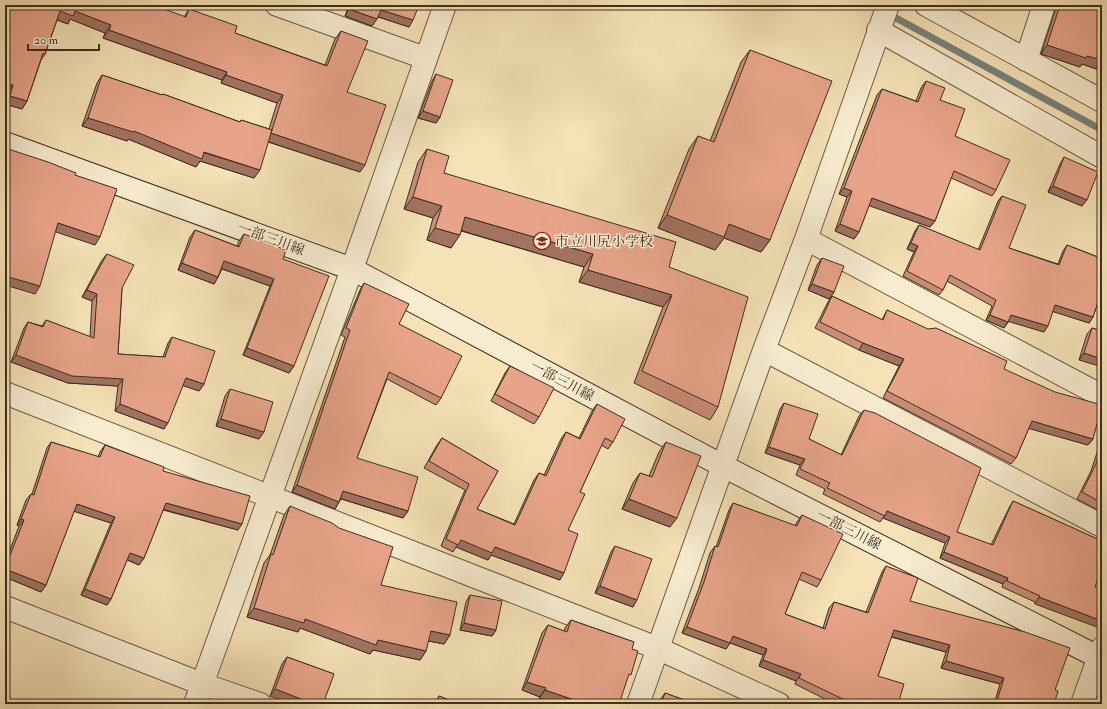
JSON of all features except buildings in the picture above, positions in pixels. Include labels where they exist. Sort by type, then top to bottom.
[{"type":"street","points":[[277,5],[425,58]]},
{"type":"street","points":[[195,704],[352,269],[425,58],[445,5]]},
{"type":"street","points":[[638,704],[764,350],[806,239],[888,5]]},
{"type":"street","points":[[926,5],[1102,102]]},
{"type":"street","points":[[1026,60],[1044,5]]},
{"type":"street","points":[[878,30],[1102,157]]},
{"type":"street","name":"一部三川線","points":[[5,142],[352,269],[723,466],[1101,654]]},
{"type":"street","points":[[806,239],[1102,396]]},
{"type":"street","points":[[764,350],[1102,526]]},
{"type":"street","points":[[5,393],[657,648],[779,704]]},
{"type":"street","points":[[5,607],[202,684],[260,704]]},
{"type":"street","points":[[1082,704],[1101,654]]},
{"type":"waterway","points":[[872,5],[1102,130]]},
{"type":"place","name":"市立川尻小学校","points":[[542,241]]}]
